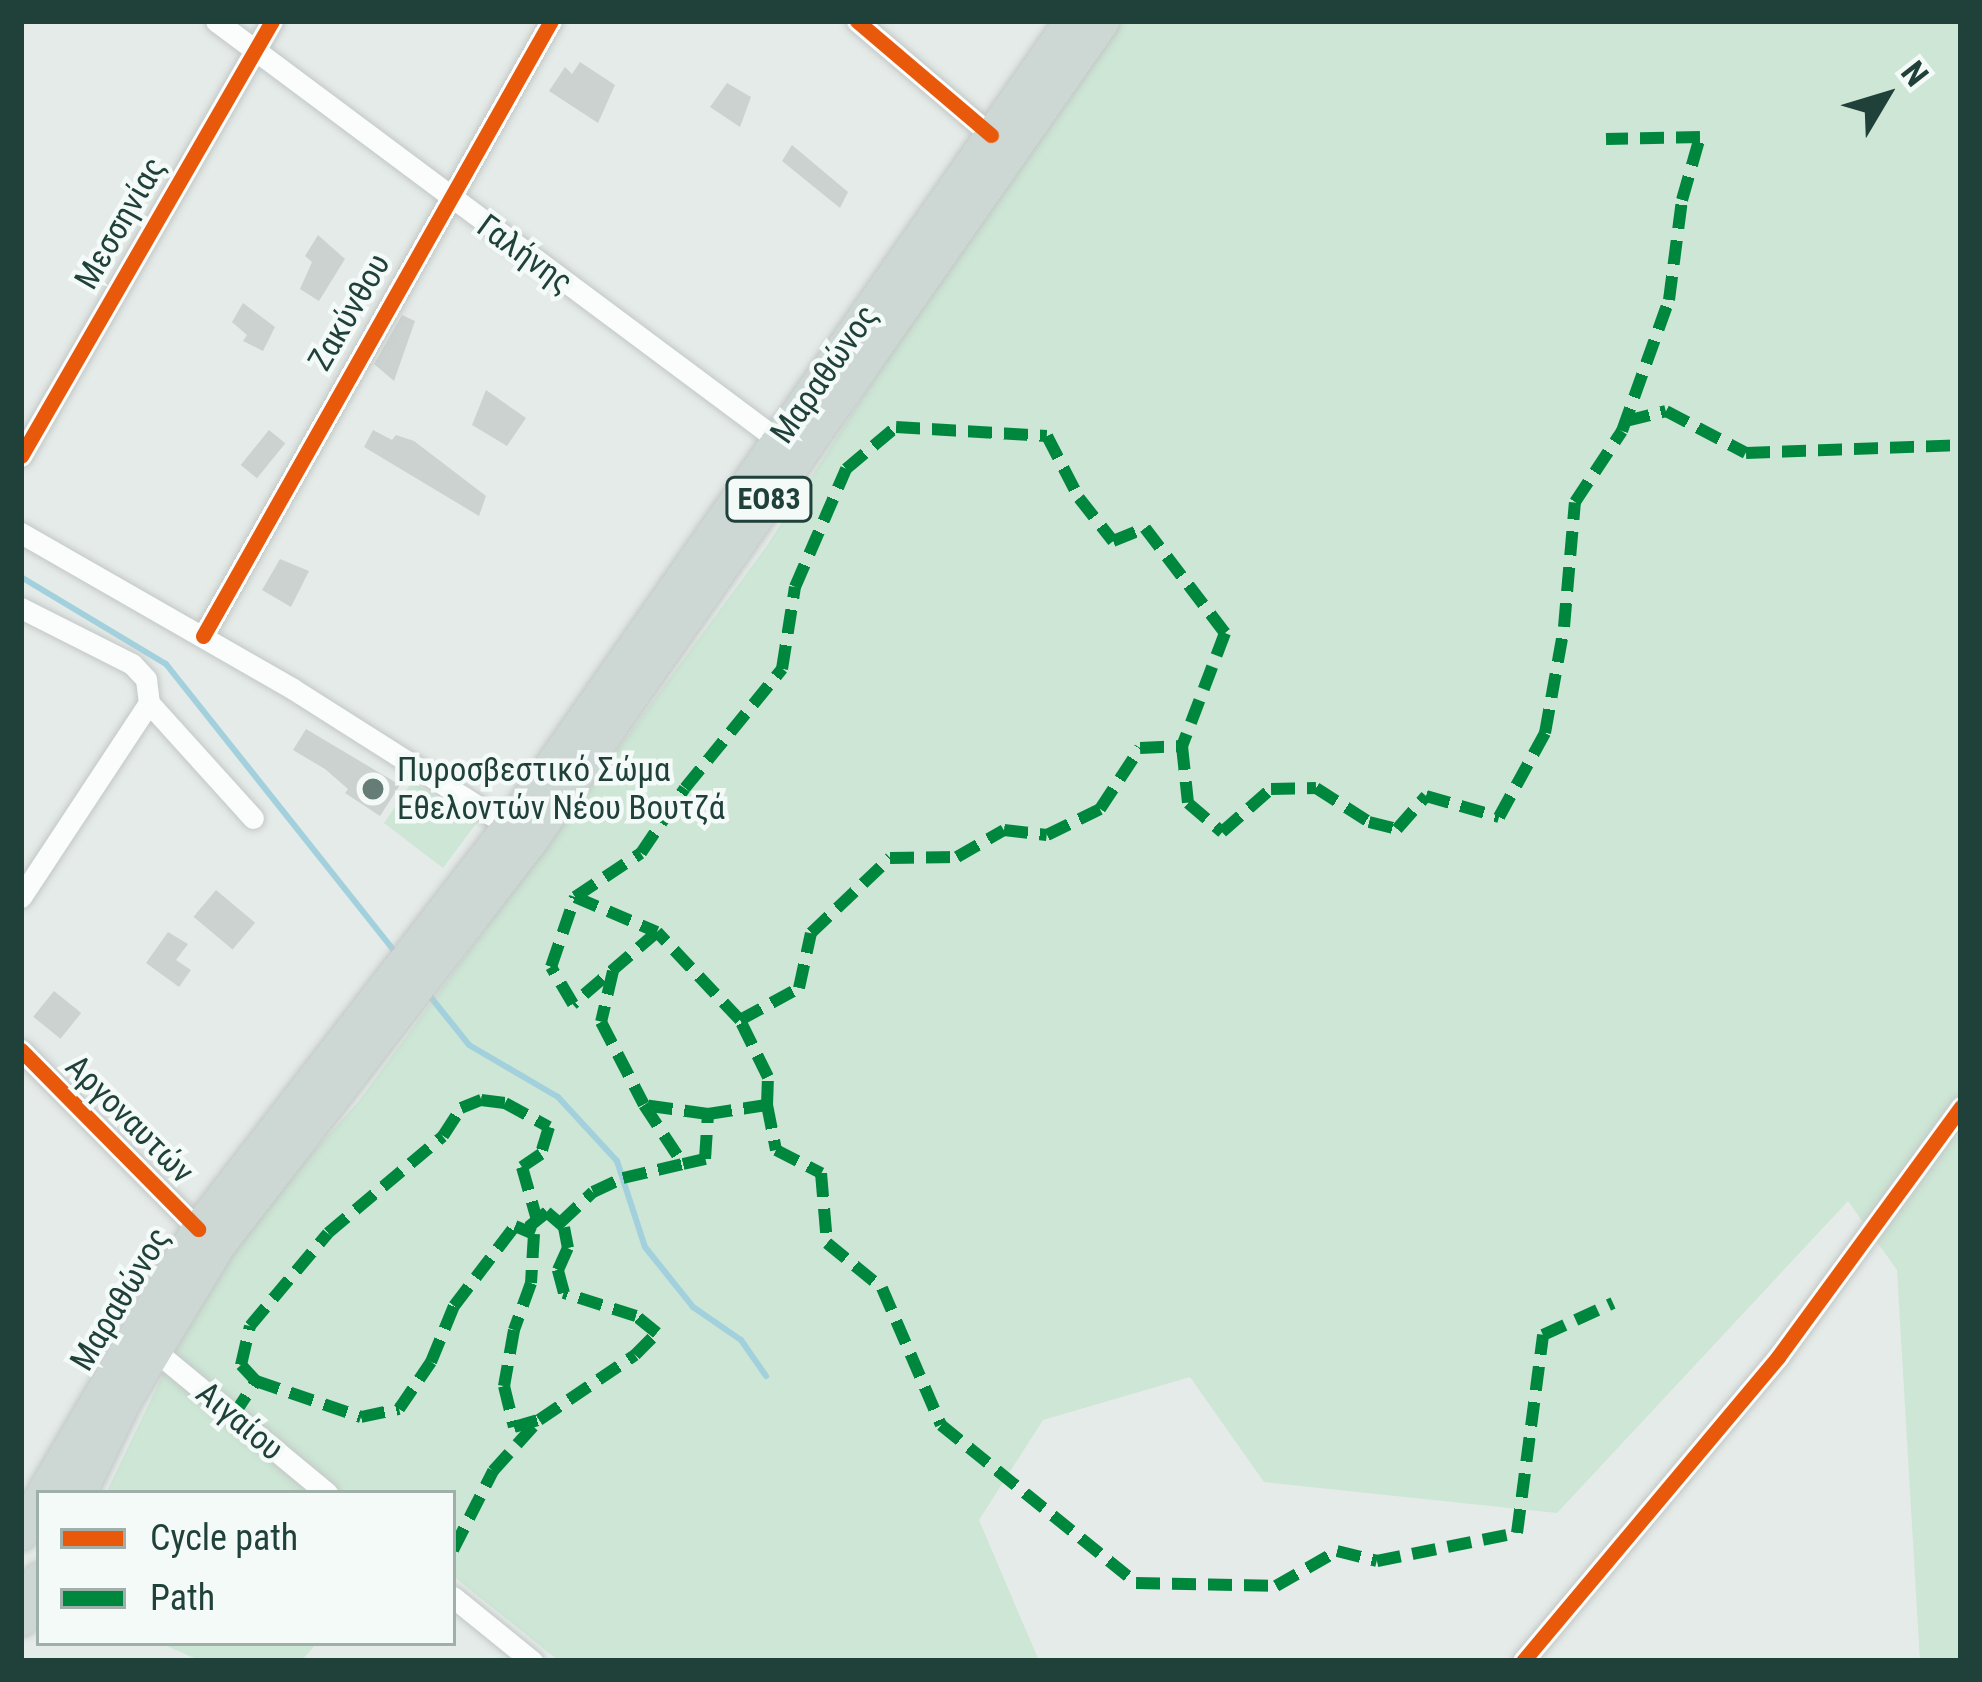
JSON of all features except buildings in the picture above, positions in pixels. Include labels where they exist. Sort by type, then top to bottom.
[{"type":"main road","name":"Μαραθώνος","points":[[82,1490],[153,1349],[218,1245],[1071,21]]},
{"type":"main road","name":"Μαραθώνος","points":[[45,1490],[198,1229],[411,974],[530,841],[1102,21]]},
{"type":"main road","name":"Μαραθώνος","points":[[21,1533],[36,1506]]},
{"type":"main road","points":[[21,1619],[36,1586]]},
{"type":"street","name":"Γαλήνης","points":[[216,21],[778,440]]},
{"type":"street","name":"Μεσσηνίας","points":[[21,456],[272,21]]},
{"type":"street","name":"Ζακύνθου","points":[[203,636],[550,21]]},
{"type":"street","points":[[857,21],[991,135]]},
{"type":"street","points":[[21,533],[203,636],[509,826]]},
{"type":"street","points":[[21,608],[132,664],[146,679],[149,703],[253,818]]},
{"type":"street","points":[[21,897],[149,703]]},
{"type":"street","name":"Αργοναυτών","points":[[21,1050],[198,1229]]},
{"type":"street","points":[[1523,1661],[1778,1357],[1961,1107]]},
{"type":"street","name":"Αιγαίου","points":[[153,1349],[323,1490]]},
{"type":"street","points":[[456,1599],[532,1661]]},
{"type":"green space","points":[[1117,21],[1961,21],[1961,1661],[1920,1661],[1897,1270],[1848,1201],[1557,1513],[1264,1482],[1190,1377],[1043,1420],[979,1520],[1039,1661],[559,1661],[456,1578],[456,1490],[107,1490],[221,1254],[358,1102],[766,547],[953,257]]},
{"type":"green space","points":[[412,782],[478,821],[443,868],[384,823]]},
{"type":"green space","points":[[167,1646],[314,1646],[301,1661],[201,1661]]},
{"type":"waterway","points":[[21,577],[166,664],[395,952]]},
{"type":"waterway","points":[[429,995],[469,1045],[558,1097],[617,1161],[645,1247],[693,1307],[741,1340],[766,1376]]},
{"type":"marked path","points":[[767,1105],[768,1077],[740,1020],[799,988],[811,933],[890,858],[957,857],[1004,830],[1047,835],[1100,809],[1140,748],[1182,746],[1188,803],[1222,832],[1271,789],[1316,788],[1369,822],[1397,829],[1426,796],[1499,817],[1545,733],[1564,627],[1575,502],[1622,431],[1669,300],[1682,200],[1700,137],[1606,139]]},
{"type":"marked path","points":[[1626,421],[1666,411],[1746,453],[1961,445]]},
{"type":"marked path","points":[[740,1020],[657,932],[573,1004],[551,967],[575,897],[641,853],[685,788],[782,669],[795,587],[846,469],[896,427],[1047,436],[1079,498],[1113,541],[1145,528],[1225,633],[1182,746]]},
{"type":"marked path","points":[[575,897],[657,932]]},
{"type":"marked path","points":[[613,971],[601,1022],[644,1105]]},
{"type":"marked path","points":[[256,1381],[241,1365],[250,1326],[328,1233],[443,1136],[461,1108],[481,1100],[505,1103],[549,1127],[541,1154],[522,1167],[537,1220]]},
{"type":"marked path","points":[[560,1223],[593,1192],[623,1178],[705,1159],[708,1114],[644,1105],[683,1164]]},
{"type":"marked path","points":[[708,1114],[767,1105],[776,1150],[821,1173],[827,1243],[882,1288],[941,1425],[1136,1583],[1276,1586],[1337,1551],[1377,1561],[1517,1533],[1543,1335],[1613,1303]]},
{"type":"marked path","points":[[233,1416],[256,1381],[361,1417],[399,1409],[431,1362],[454,1306],[515,1226],[534,1234],[531,1283],[514,1330],[504,1386],[514,1427],[539,1420],[635,1355],[657,1333],[636,1316],[564,1293],[558,1270],[568,1248],[564,1227],[547,1212],[525,1230]]},
{"type":"marked path","points":[[456,1544],[493,1471],[539,1420]]},
{"type":"cycle path","points":[[21,456],[272,21]]},
{"type":"cycle path","points":[[203,636],[551,21]]},
{"type":"cycle path","points":[[857,21],[991,135]]},
{"type":"cycle path","points":[[21,1050],[198,1229]]},
{"type":"cycle path","points":[[1523,1661],[1778,1357],[1961,1107]]},
{"type":"place","name":"Πυροσβεστικό Σώμα Εθελοντών Νέου Βουτζά","points":[[373,789]]}]
